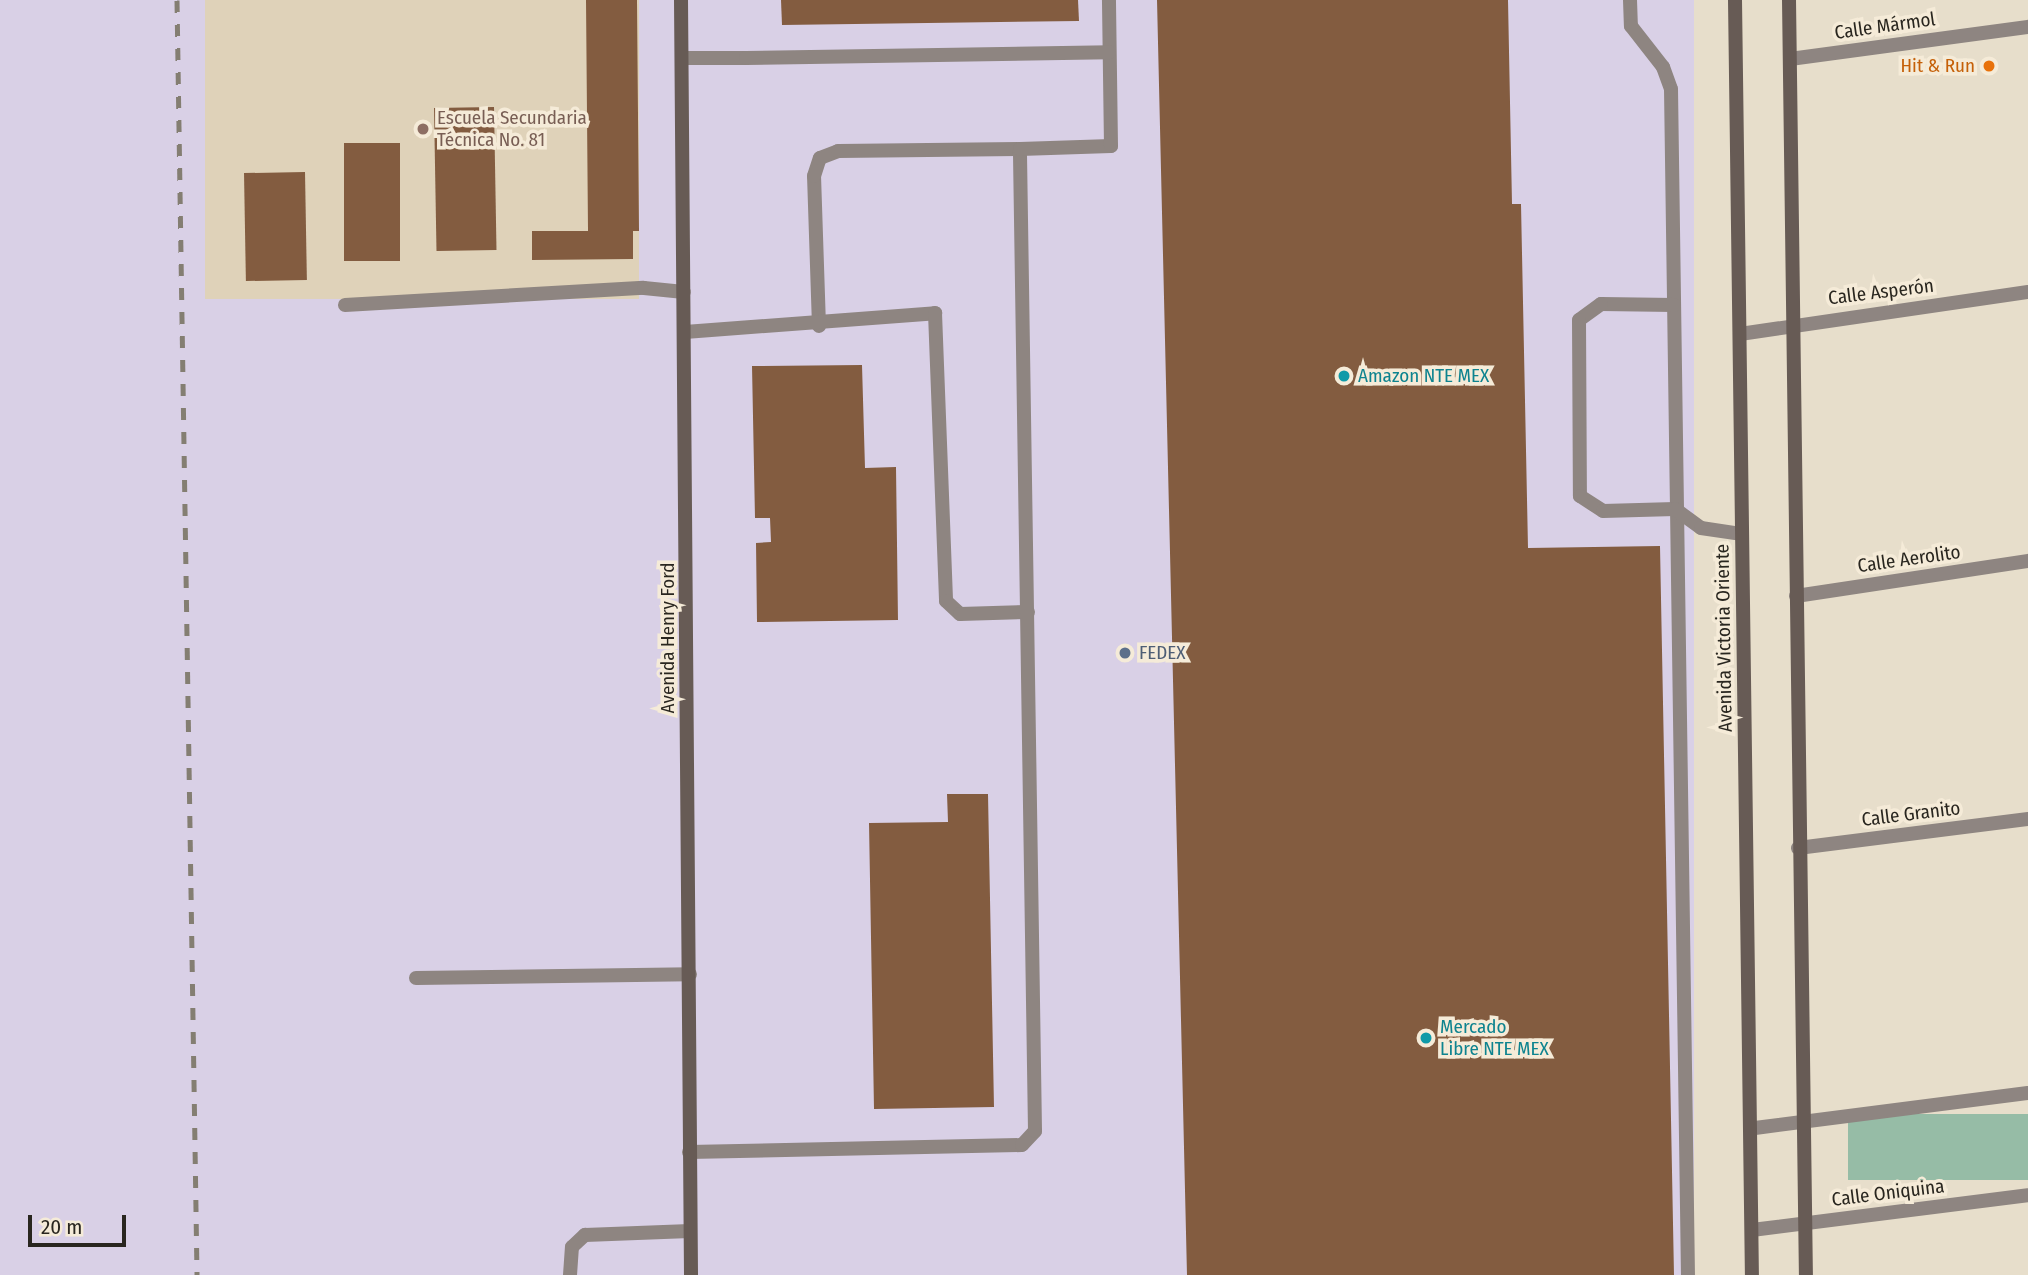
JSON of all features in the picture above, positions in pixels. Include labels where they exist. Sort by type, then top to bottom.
[{"type":"street","name":"Avenida Henry Ford","points":[[681,0],[691,1275]]},
{"type":"street","points":[[818,326],[814,176],[820,158],[838,151],[1111,146],[1109,0]]},
{"type":"street","points":[[1630,0],[1632,26],[1663,67],[1671,89],[1688,1275]]},
{"type":"street","name":"Avenida Victoria Oriente","points":[[1735,0],[1741,534],[1755,1128],[1752,1275]]},
{"type":"street","points":[[1789,0],[1797,322],[1798,848],[1806,1275]]},
{"type":"street","name":"Calle Mármol","points":[[1790,59],[2028,27]]},
{"type":"street","points":[[681,58],[1109,52]]},
{"type":"street","points":[[689,1152],[1022,1145],[1035,1132],[1020,149]]},
{"type":"street","points":[[345,304],[644,288],[684,292]]},
{"type":"street","name":"Calle Asperón","points":[[1740,334],[1797,322],[2028,292]]},
{"type":"street","points":[[1674,305],[1592,306],[1577,329],[1580,496],[1603,511],[1675,509],[1701,528],[1741,534]]},
{"type":"street","points":[[685,332],[818,326],[935,313],[946,601],[970,615],[1028,612]]},
{"type":"street","name":"Calle Aerolito","points":[[1796,596],[2028,561]]},
{"type":"street","name":"Calle Granito","points":[[1798,848],[2028,818]]},
{"type":"street","points":[[416,978],[690,974]]},
{"type":"street","points":[[1755,1128],[2028,1093]]},
{"type":"street","name":"Calle Oniquina","points":[[1752,1230],[2028,1195]]},
{"type":"street","points":[[570,1275],[572,1247],[585,1234],[690,1231]]},
{"type":"shaded area","points":[[0,0],[1694,0],[1694,1275],[0,1275]]},
{"type":"shaded area","name":"Escuela Secundaria Técnica No. 81","points":[[205,0],[639,0],[639,299],[205,299]]},
{"type":"green space","points":[[1848,1114],[2028,1114],[2028,1180],[1848,1180]]},
{"type":"building","points":[[586,0],[637,0],[639,231],[633,231],[633,259],[532,260],[532,231],[588,231]]},
{"type":"building","points":[[781,0],[1078,0],[1079,21],[782,25]]},
{"type":"building","name":"Mercado Libre NTE MEX","points":[[1157,0],[1508,0],[1512,204],[1521,204],[1528,548],[1660,546],[1674,1275],[1187,1275]]},
{"type":"building","points":[[494,107],[496,250],[437,251],[434,108]]},
{"type":"building","points":[[344,143],[400,143],[400,261],[344,261]]},
{"type":"building","points":[[305,172],[307,280],[246,281],[244,173]]},
{"type":"building","points":[[862,365],[865,468],[896,467],[898,620],[757,622],[756,543],[771,542],[770,518],[755,518],[752,366]]},
{"type":"building","points":[[947,794],[988,794],[994,1107],[874,1109],[869,823],[948,822]]},
{"type":"railway","points":[[177,0],[197,1275]]},
{"type":"place","name":"Hit & Run","points":[[1989,66]]},
{"type":"place","name":"Escuela Secundaria Técnica No. 81","points":[[423,129]]},
{"type":"place","name":"Amazon NTE MEX","points":[[1344,376]]},
{"type":"place","name":"FEDEX","points":[[1125,653]]},
{"type":"place","name":"Mercado Libre NTE MEX","points":[[1426,1038]]}]
